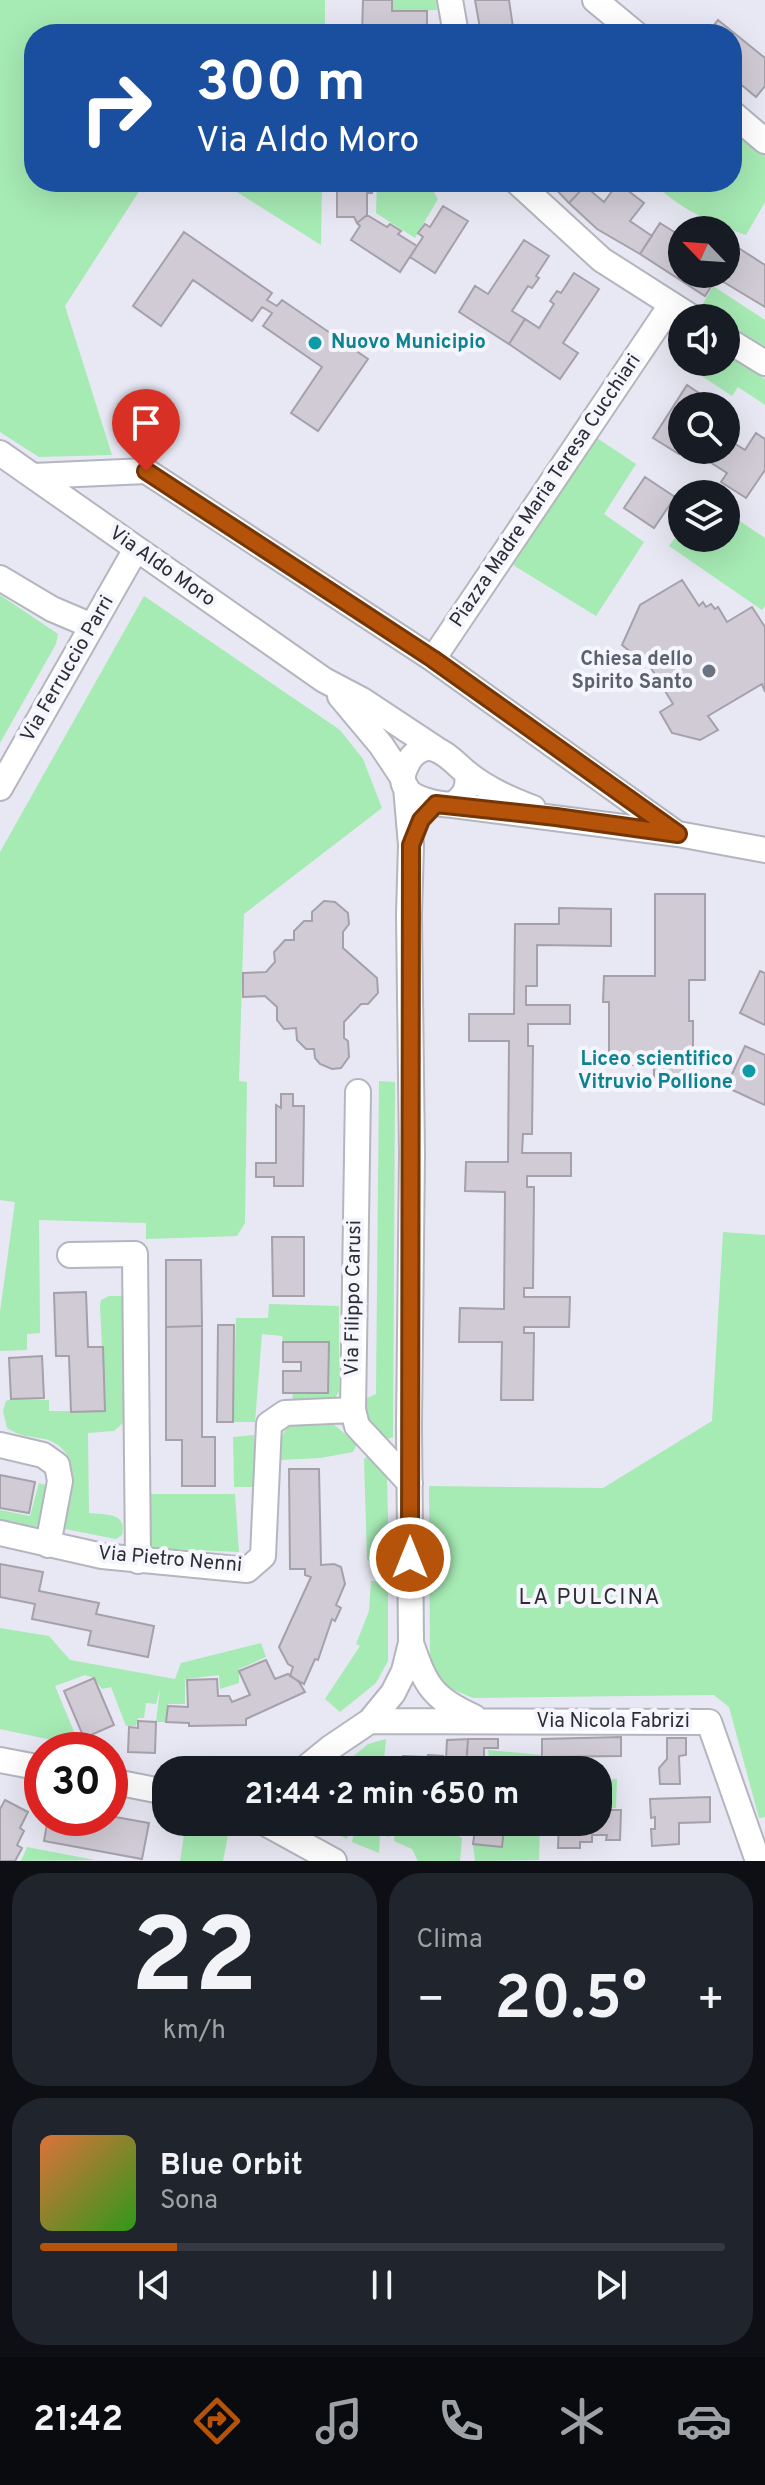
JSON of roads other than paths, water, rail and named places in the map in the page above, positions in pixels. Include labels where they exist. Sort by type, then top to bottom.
[{"type":"street","points":[[450,0],[454,24]]},
{"type":"street","points":[[595,0],[624,24]]},
{"type":"street","points":[[742,121],[765,141]]},
{"type":"street","points":[[528,192],[602,260],[669,304]]},
{"type":"street","name":"Piazza Madre Maria Teresa Cucchiari","points":[[433,659],[668,309]]},
{"type":"street","points":[[740,348],[765,363]]},
{"type":"street","name":"Via Aldo Moro","points":[[0,453],[324,680],[362,700],[436,749]]},
{"type":"street","points":[[34,476],[146,471],[433,659],[678,834]]},
{"type":"street","name":"Via Ferruccio Parri","points":[[0,788],[136,549]]},
{"type":"street","points":[[0,578],[52,609],[92,626]]},
{"type":"street","name":"Via Aldo Moro","points":[[324,680],[381,745],[404,783]]},
{"type":"street","points":[[320,1756],[370,1721],[393,1693],[404,1671],[411,1643],[411,845],[404,783],[406,766],[414,754],[424,748],[436,749],[503,796],[556,817]]},
{"type":"street","points":[[411,845],[421,820],[463,797],[469,786],[467,773]]},
{"type":"street","points":[[404,783],[414,796],[444,805],[678,834],[765,850]]},
{"type":"street","name":"Via Filippo Carusi","points":[[353,1410],[358,1092]]},
{"type":"street","points":[[70,1255],[135,1254],[138,1561]]},
{"type":"street","points":[[353,1410],[357,1426],[410,1483]]},
{"type":"street","name":"Via Pietro Nenni","points":[[0,1533],[138,1561],[247,1570],[263,1556],[269,1424],[285,1413],[353,1410]]},
{"type":"street","points":[[0,1445],[43,1455],[57,1465],[60,1481],[48,1545]]},
{"type":"street","points":[[411,1643],[428,1685],[446,1704],[483,1721]]},
{"type":"street","name":"Via Nicola Fabrizi","points":[[370,1721],[709,1722],[758,1861]]},
{"type":"street","points":[[0,1760],[24,1765]]},
{"type":"street","points":[[128,1785],[152,1789]]},
{"type":"street","points":[[298,1836],[327,1859]]},
{"type":"place","name":"Nuovo Municipio","points":[[315,343]]},
{"type":"place","name":"Chiesa dello Spirito Santo","points":[[709,671]]},
{"type":"place","name":"Liceo scientifico Vitruvio Pollione","points":[[749,1071]]},
{"type":"district","name":"LA PULCINA","points":[[590,1598]]}]
